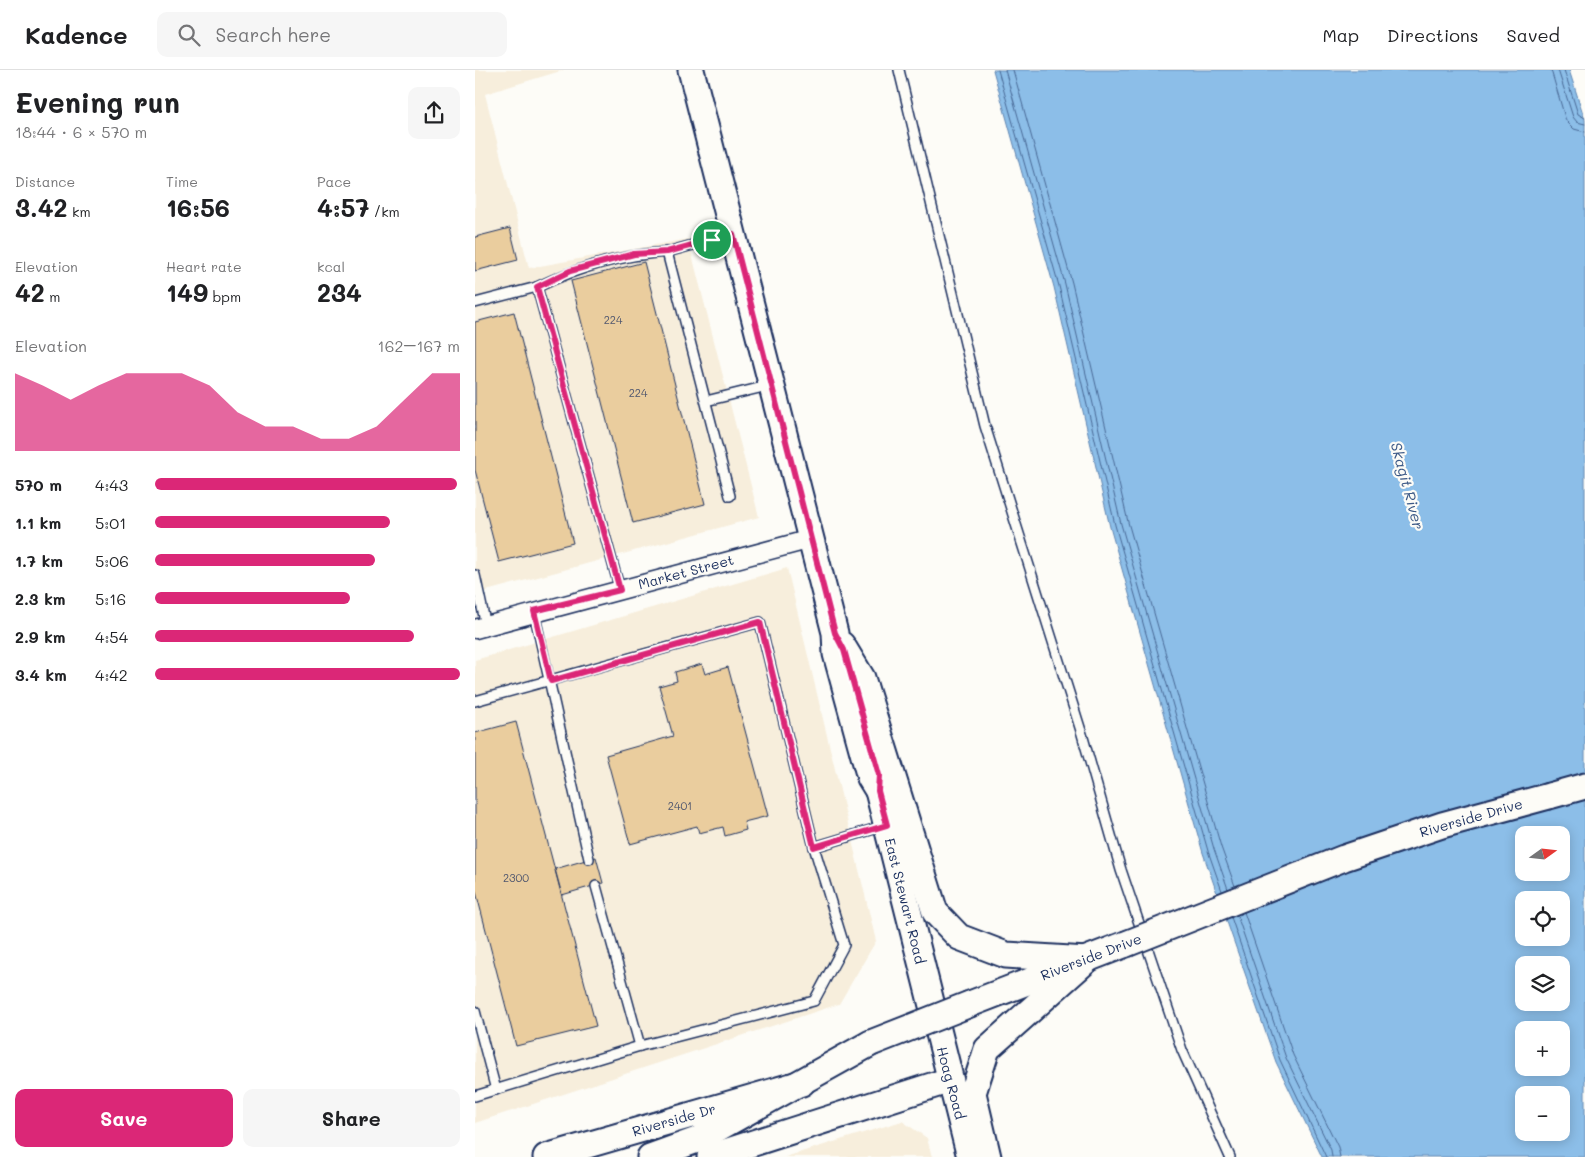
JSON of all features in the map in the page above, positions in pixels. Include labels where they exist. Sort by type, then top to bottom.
[{"type":"main road","name":"East Stewart Road","points":[[691,70],[811,539],[879,775],[878,791],[931,1010]]},
{"type":"main road","points":[[840,641],[862,678],[935,912],[959,937],[1006,954],[1087,960]]},
{"type":"main road","name":"Riverside Drive","points":[[650,1157],[697,1140],[871,1043],[1344,858],[1441,825],[1585,786]]},
{"type":"main road","points":[[988,1157],[973,1093],[987,1049],[1087,960]]},
{"type":"main road","name":"Hoag Road","points":[[931,1010],[970,1157]]},
{"type":"main road","points":[[710,1157],[950,1080]]},
{"type":"main road","name":"Riverside Dr","points":[[546,1157],[802,1083]]},
{"type":"street","name":"Market Street","points":[[481,627],[534,611],[811,539]]},
{"type":"lane","points":[[899,70],[985,426],[1082,734],[1121,870],[1182,1050],[1230,1157]]},
{"type":"lane","points":[[475,303],[537,287],[570,271],[634,254],[667,252],[733,234]]},
{"type":"lane","points":[[667,252],[730,496]]},
{"type":"lane","points":[[537,287],[620,590]]},
{"type":"lane","points":[[706,401],[772,384]]},
{"type":"lane","points":[[475,575],[481,627]]},
{"type":"lane","points":[[534,611],[551,681],[589,860]]},
{"type":"lane","points":[[475,701],[760,622],[814,847],[844,945],[814,1001],[640,1046],[475,1096]]},
{"type":"lane","points":[[814,847],[887,825]]},
{"type":"lane","points":[[596,886],[640,1046]]},
{"type":"lane","points":[[475,1011],[496,1090]]},
{"type":"shaded area","points":[[475,70],[564,70],[485,94],[529,268],[688,239],[759,517],[475,594]]},
{"type":"shaded area","points":[[787,568],[876,941],[839,1004],[475,1123],[475,660]]},
{"type":"shaded area","points":[[902,1121],[927,1138],[932,1157],[785,1157]]},
{"type":"water","name":"Skagit River","points":[[993,70],[1569,70],[1585,120],[1585,1157],[1322,1157],[1276,1062],[1203,853],[1110,527],[1054,287]]},
{"type":"building","points":[[510,228],[518,260],[475,271],[475,237]]},
{"type":"building","points":[[644,262],[705,504],[633,523],[571,281]]},
{"type":"building","points":[[514,312],[573,543],[499,562],[475,470],[475,322]]},
{"type":"building","points":[[702,664],[705,674],[728,667],[768,816],[744,822],[746,830],[725,836],[723,827],[699,833],[697,826],[630,844],[606,755],[673,736],[659,686],[677,681],[675,672]]},
{"type":"building","points":[[516,722],[596,1026],[516,1046],[475,888],[475,733]]},
{"type":"building","points":[[596,857],[603,883],[562,895],[555,869]]},
{"type":"route","points":[[733,234],[835,633],[844,650],[879,775],[878,791],[887,825],[814,847],[760,622],[551,681],[534,611],[620,590],[537,287],[570,271],[634,254],[667,252],[712,240],[733,234]]}]
